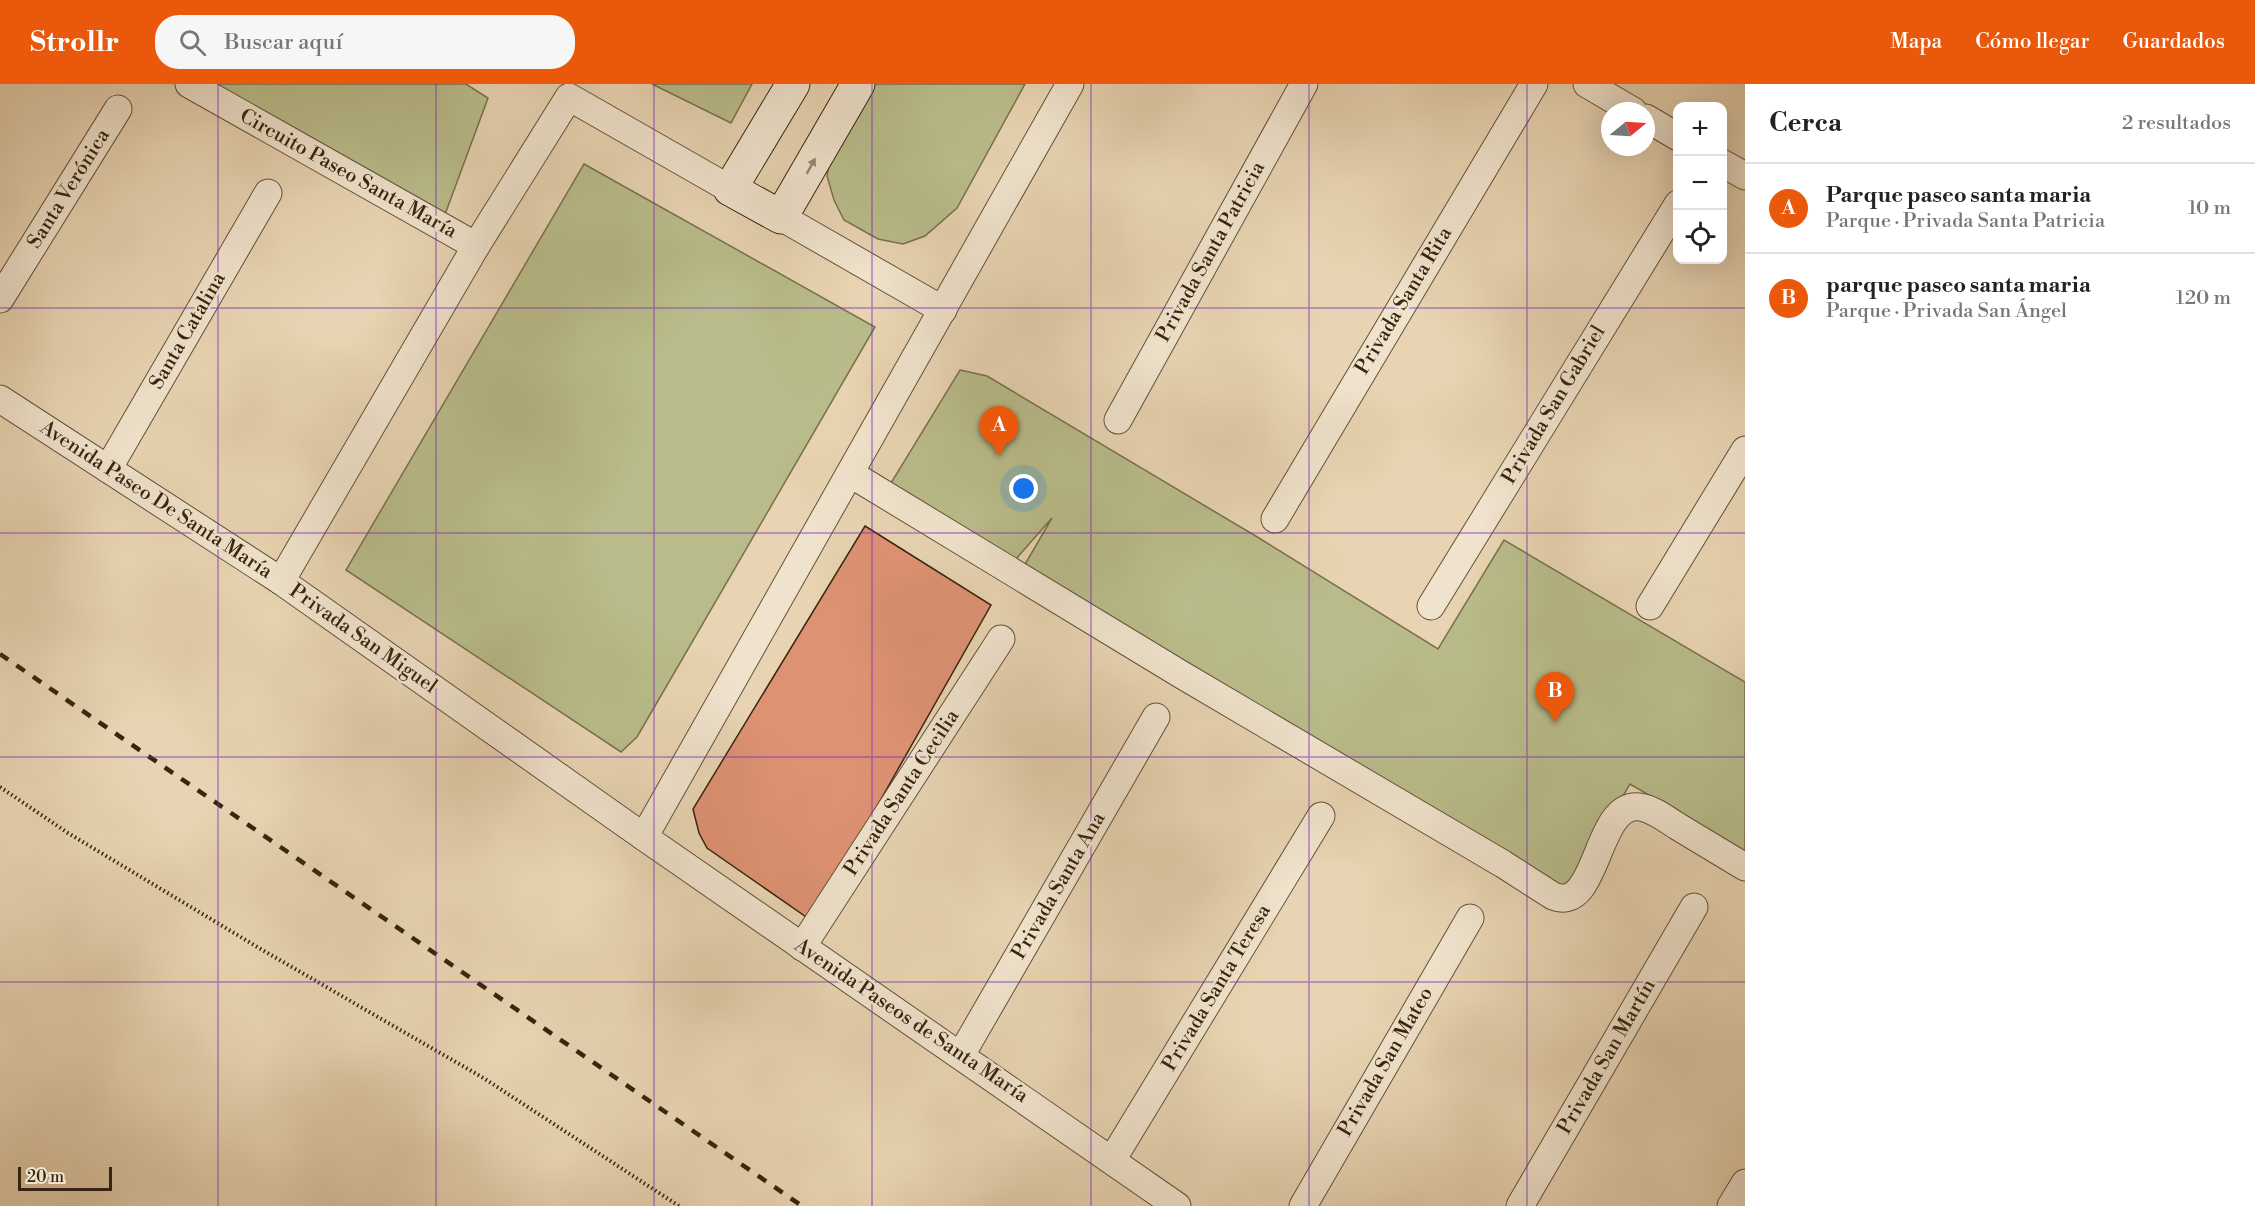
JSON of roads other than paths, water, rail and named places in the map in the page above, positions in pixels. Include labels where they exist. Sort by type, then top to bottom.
[{"type":"street","name":"Circuito Paseo Santa María","points":[[189,84],[476,246]]},
{"type":"street","points":[[730,189],[793,84]]},
{"type":"street","points":[[781,217],[858,84]]},
{"type":"street","points":[[644,837],[1070,84]]},
{"type":"street","name":"Privada Santa Patricia","points":[[1118,420],[1304,84]]},
{"type":"street","name":"Privada Santa Rita","points":[[1275,519],[1534,84]]},
{"type":"street","points":[[1587,84],[1618,102]]},
{"type":"street","name":"Privada San Miguel","points":[[572,90],[476,246],[281,581],[644,837]]},
{"type":"street","points":[[572,90],[730,189],[943,310]]},
{"type":"street","name":"Santa Verónica","points":[[0,299],[118,109]]},
{"type":"street","points":[[1655,124],[1673,135]]},
{"type":"street","points":[[1727,166],[1745,176]]},
{"type":"street","name":"Santa Catalina","points":[[108,469],[268,193]]},
{"type":"street","name":"Privada San Gabriel","points":[[1431,606],[1673,210]]},
{"type":"street","name":"Avenida Paseo De Santa María","points":[[0,399],[281,581]]},
{"type":"street","points":[[1650,606],[1745,450]]},
{"type":"street","points":[[851,474],[1182,675],[1503,864],[1552,896],[1562,900],[1570,898],[1577,892],[1591,869],[1614,820],[1630,808],[1639,807],[1657,814],[1745,867]]},
{"type":"street","name":"Privada Santa Cecilia","points":[[802,947],[1001,639]]},
{"type":"street","name":"Privada Santa Ana","points":[[961,1055],[1156,717]]},
{"type":"street","name":"Privada Santa Teresa","points":[[1112,1160],[1321,816]]},
{"type":"street","name":"Avenida Paseos de Santa María","points":[[644,837],[1178,1206]]},
{"type":"street","name":"Privada San Martín","points":[[1520,1206],[1694,907]]},
{"type":"street","name":"Privada San Mateo","points":[[1303,1206],[1470,918]]},
{"type":"street","points":[[1731,1206],[1745,1183]]},
{"type":"railway","points":[[0,654],[802,1206]]},
{"type":"place","name":"Parque paseo santa maria","points":[[999,456]]},
{"type":"place","name":"parque paseo santa maria","points":[[1555,722]]}]
